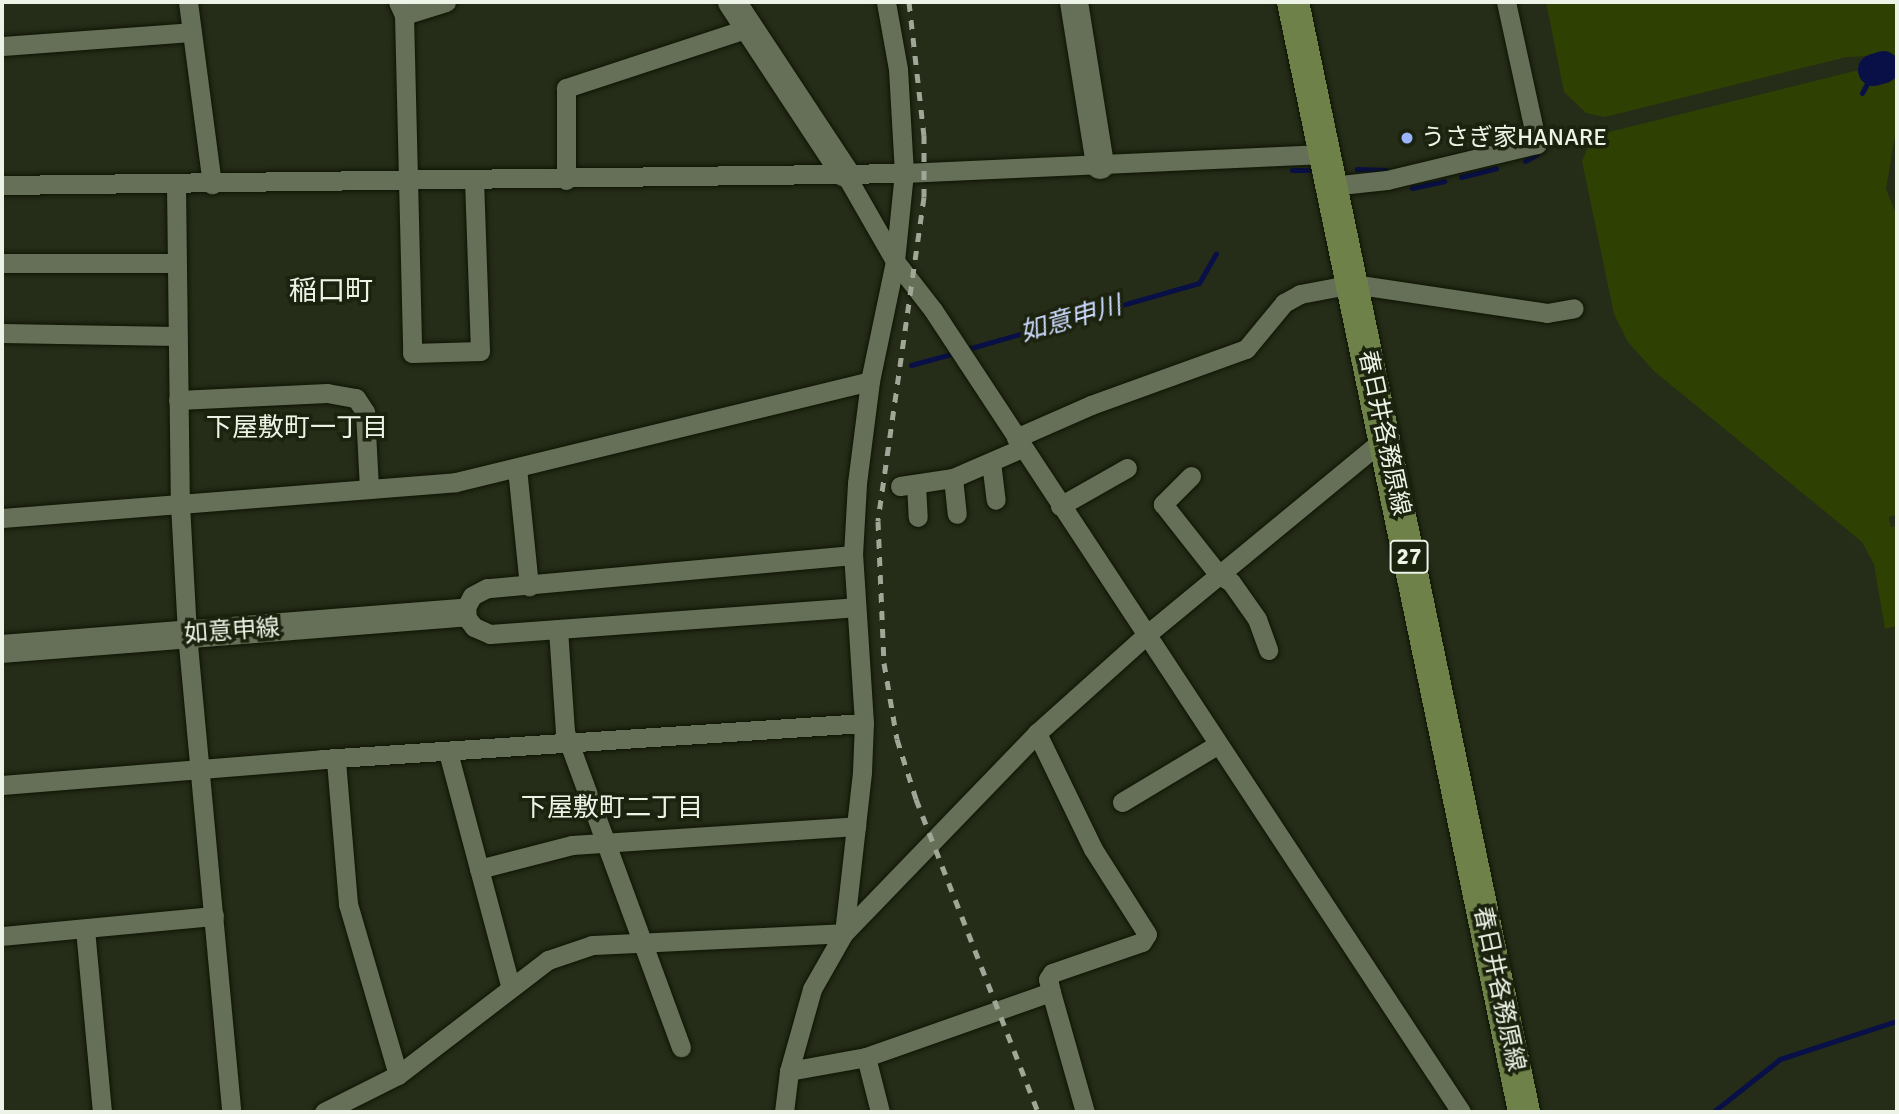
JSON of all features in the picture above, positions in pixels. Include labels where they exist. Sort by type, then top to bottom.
[{"type":"main road","name":"春日井各務原線","points":[[1293,2],[1524,1112]]},
{"type":"street","points":[[188,2],[212,184]]},
{"type":"street","points":[[446,2],[401,8],[412,353],[480,351],[474,180]]},
{"type":"street","points":[[732,2],[844,172],[895,261],[959,351],[1461,1112]]},
{"type":"street","points":[[844,933],[864,723],[853,555],[870,381],[895,261],[904,173],[898,69],[886,2]]},
{"type":"street","points":[[1074,2],[1100,165]]},
{"type":"street","points":[[1331,186],[1387,180],[1537,144],[1506,2]]},
{"type":"street","points":[[566,180],[566,88],[749,28]]},
{"type":"street","points":[[2,46],[191,32]]},
{"type":"street","points":[[2,185],[566,180],[844,172],[904,173],[1324,154]]},
{"type":"street","points":[[176,185],[180,504],[187,634],[231,1112]]},
{"type":"street","points":[[2,263],[176,263]]},
{"type":"street","points":[[918,517],[908,485],[953,478],[991,462],[1019,443],[1091,405],[1246,349],[1284,303],[1300,294],[1353,284],[1547,313],[1574,308]]},
{"type":"street","points":[[2,333],[176,336]]},
{"type":"street","points":[[2,518],[456,482],[870,381]]},
{"type":"street","points":[[178,400],[327,393],[356,398],[365,412],[369,489]]},
{"type":"street","points":[[784,1112],[789,1071],[812,989],[844,933],[1037,733],[1218,574],[1385,438]]},
{"type":"street","points":[[991,462],[996,500]]},
{"type":"street","points":[[517,468],[529,586]]},
{"type":"street","points":[[1060,506],[1127,468]]},
{"type":"street","points":[[1191,476],[1163,504],[1218,574],[1231,582],[1257,620],[1268,650]]},
{"type":"street","points":[[953,478],[957,514]]},
{"type":"street","points":[[853,555],[487,588],[472,596],[463,613],[474,627],[491,634],[855,607]]},
{"type":"street","name":"如意申線","points":[[2,649],[463,613]]},
{"type":"street","points":[[558,629],[569,746],[681,1047]]},
{"type":"street","points":[[2,786],[200,769],[569,746],[864,723]]},
{"type":"street","points":[[1037,733],[1093,849],[1147,934],[1142,942],[1052,973],[1048,979],[1085,1112]]},
{"type":"street","points":[[1122,802],[1217,745]]},
{"type":"street","points":[[448,752],[510,985]]},
{"type":"street","points":[[336,761],[348,904],[398,1075]]},
{"type":"street","points":[[479,869],[572,845],[856,826]]},
{"type":"street","points":[[2,936],[214,916]]},
{"type":"street","points":[[85,929],[102,1112]]},
{"type":"street","points":[[324,1112],[398,1075],[510,985],[548,960],[592,945],[844,933]]},
{"type":"street","points":[[789,1071],[866,1057],[1051,992]]},
{"type":"street","points":[[866,1057],[880,1112]]},
{"type":"green space","points":[[1546,2],[1897,2],[1897,124],[1886,189],[1897,216],[1897,515],[1889,517],[1891,527],[1897,526],[1897,626],[1885,629],[1874,564],[1862,542],[1654,371],[1628,342],[1614,314],[1582,161],[1593,136],[1871,67],[1871,56],[1847,57],[1605,117],[1586,113],[1564,92]]},
{"type":"waterway","name":"如意申川","points":[[1874,70],[1884,67]]},
{"type":"waterway","name":"如意申川","points":[[1862,69],[1874,70]]},
{"type":"waterway","points":[[1862,93],[1874,70]]},
{"type":"waterway","name":"如意申川","points":[[1525,161],[1536,155]]},
{"type":"waterway","name":"如意申川","points":[[1461,177],[1496,168]]},
{"type":"waterway","name":"如意申川","points":[[1357,169],[1386,170]]},
{"type":"waterway","name":"如意申川","points":[[1292,170],[1311,170]]},
{"type":"waterway","name":"如意申川","points":[[1412,188],[1444,181]]},
{"type":"waterway","name":"如意申川","points":[[964,350],[1199,283],[1216,253]]},
{"type":"waterway","name":"如意申川","points":[[911,365],[955,353]]},
{"type":"waterway","points":[[1713,1112],[1780,1059],[1897,1021]]},
{"type":"railway","points":[[909,2],[924,135],[924,197],[878,521],[884,663],[897,739],[916,799],[1038,1112]]},
{"type":"place","name":"うさぎ家HANARE","points":[[1407,138]]},
{"type":"district","name":"稲口町","points":[[331,291]]},
{"type":"district","name":"下屋敷町一丁目","points":[[297,429]]},
{"type":"district","name":"下屋敷町二丁目","points":[[612,809]]}]
